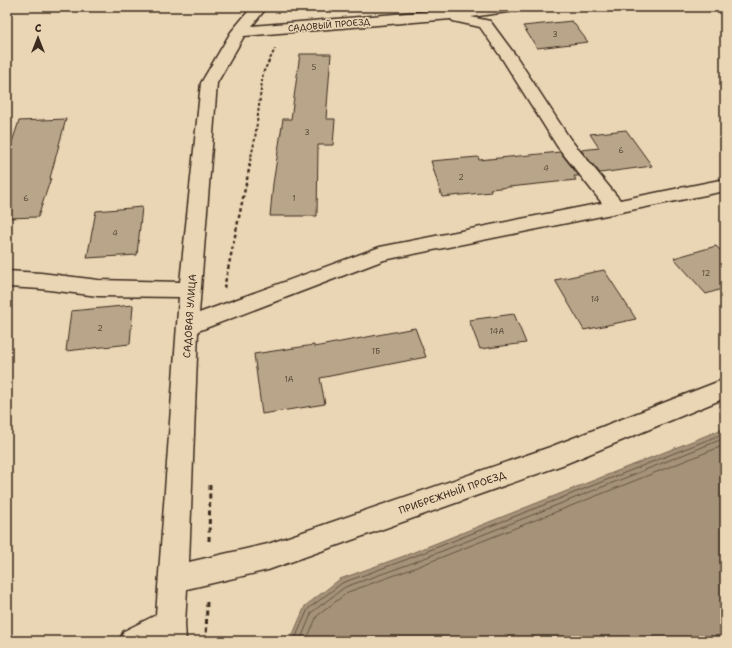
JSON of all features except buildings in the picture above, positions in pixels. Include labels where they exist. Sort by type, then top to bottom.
[{"type":"street","name":"САДОВАЯ УЛИЦА","points":[[171,632],[188,326],[209,83],[239,32],[260,7]]},
{"type":"street","name":"САДОВЫЙ ПРОЕЗД","points":[[239,32],[447,11],[515,7]]},
{"type":"street","points":[[447,11],[484,24],[508,56],[563,142],[615,206]]},
{"type":"street","points":[[188,326],[380,254],[725,185]]},
{"type":"street","points":[[7,279],[41,281],[98,288],[191,290]]},
{"type":"street","name":"ПРИБРЕЖНЫЙ ПРОЕЗД","points":[[174,579],[268,557],[556,456],[725,388]]},
{"type":"street","points":[[134,641],[171,632]]},
{"type":"water","points":[[725,428],[725,641],[290,641],[305,606],[340,579],[404,556]]}]
